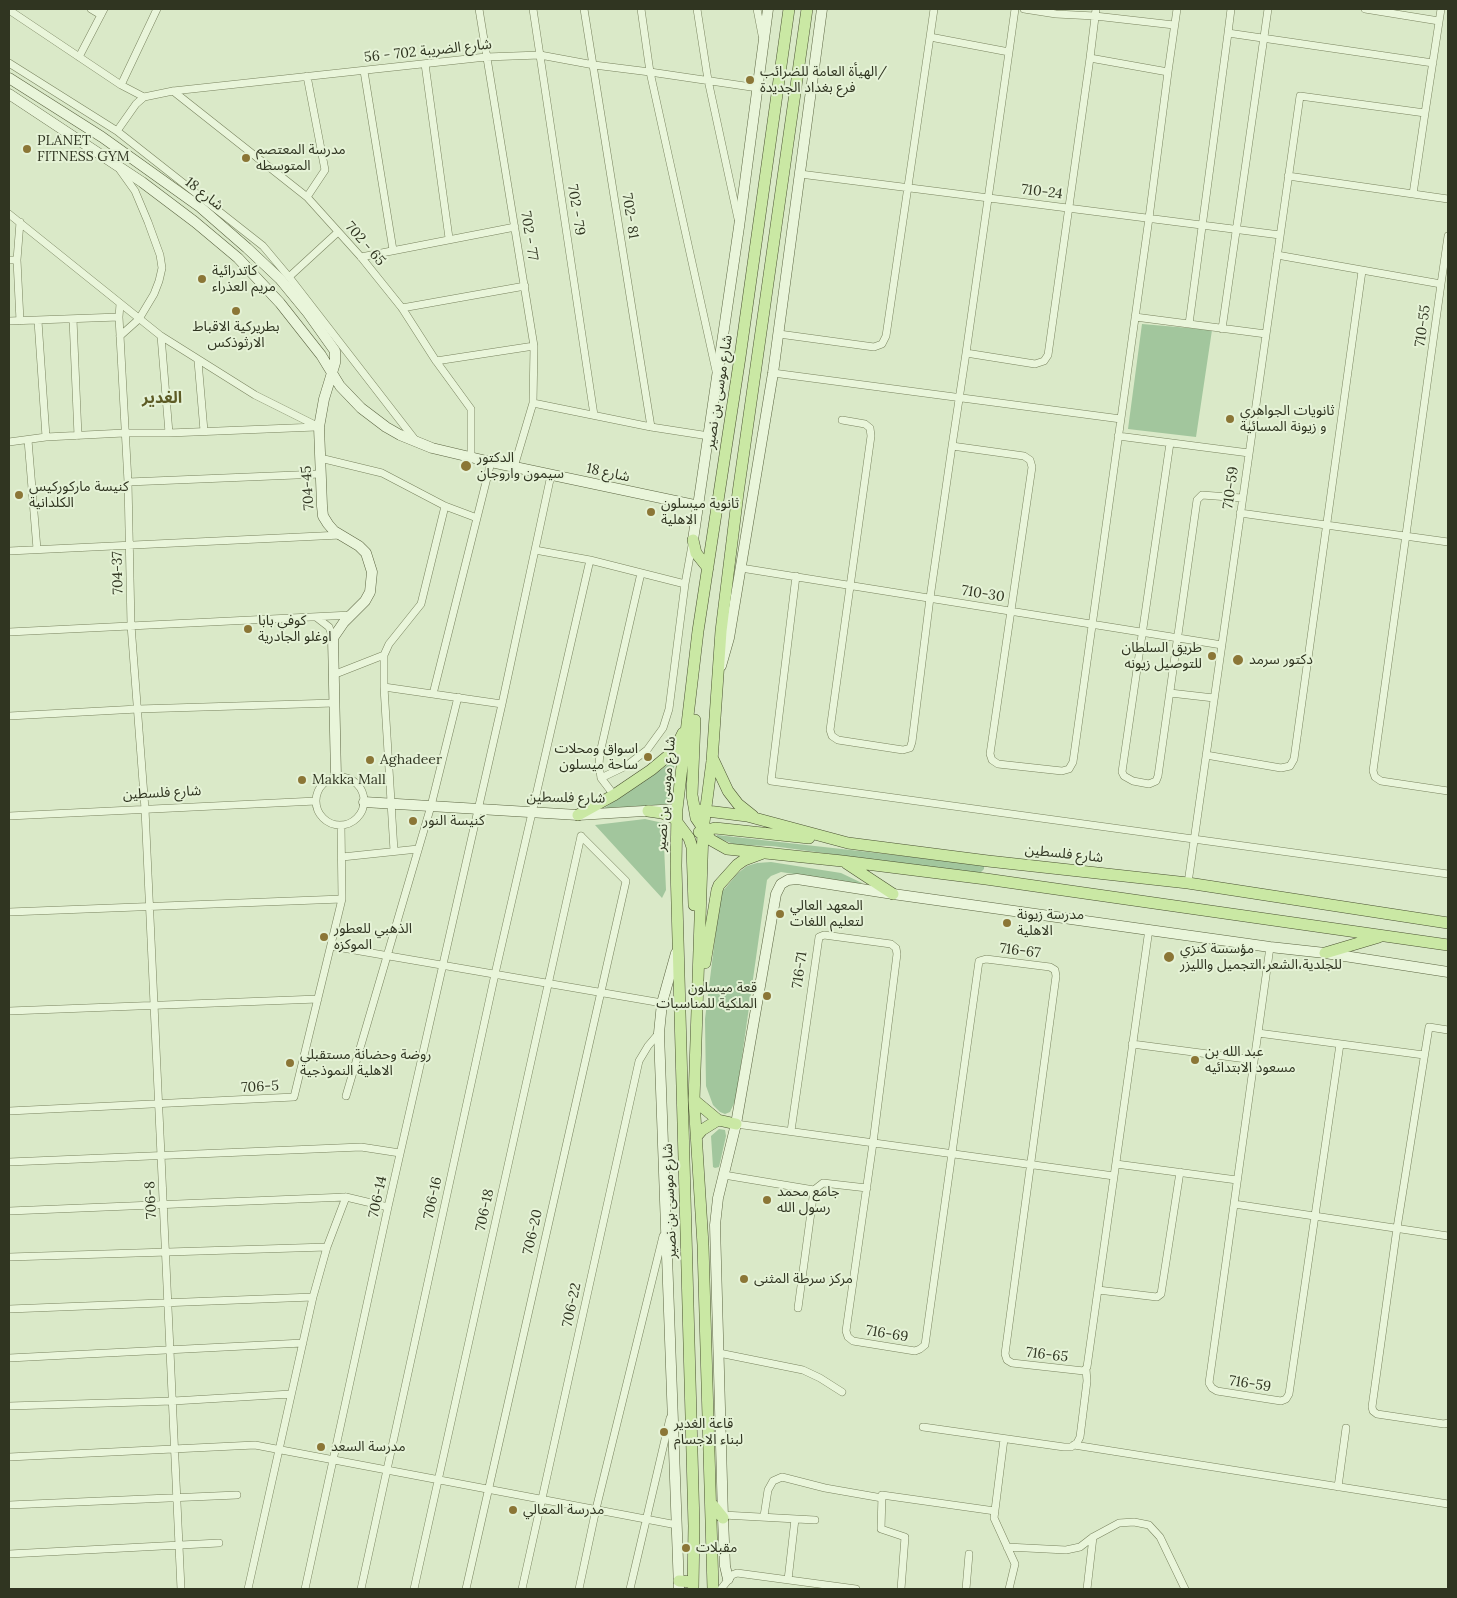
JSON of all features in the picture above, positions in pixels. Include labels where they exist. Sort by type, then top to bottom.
[{"type":"main road","name":"شارع موسى بن نصير","points":[[693,1586],[694,1526],[677,948],[677,821],[698,631],[744,328],[789,9]]},
{"type":"main road","name":"شارع موسى بن نصير","points":[[713,1589],[703,1245],[694,1100],[703,830],[700,810],[712,756],[721,631],[738,493],[807,9]]},
{"type":"main road","points":[[693,540],[696,553],[708,568]]},
{"type":"main road","points":[[698,631],[692,795],[700,810]]},
{"type":"main road","points":[[578,815],[614,795],[651,770],[674,751],[688,722]]},
{"type":"main road","points":[[712,756],[720,776],[733,798],[756,819]]},
{"type":"main road","name":"شارع فلسطين","points":[[678,809],[700,810],[756,819],[848,843],[988,861],[1188,883],[1448,923]]},
{"type":"main road","points":[[648,811],[669,815],[677,821],[689,838],[692,847],[698,1011]]},
{"type":"main road","points":[[676,866],[681,851],[689,838],[703,830],[715,828],[848,843]]},
{"type":"main road","points":[[703,830],[711,840],[727,849],[766,852],[986,879],[1448,945]]},
{"type":"main road","points":[[698,1011],[717,890],[723,880],[737,865],[744,860],[766,852]]},
{"type":"main road","points":[[842,861],[893,894]]},
{"type":"main road","points":[[986,879],[988,861]]},
{"type":"main road","points":[[1326,953],[1382,936]]},
{"type":"main road","points":[[694,1100],[718,1120],[736,1124]]},
{"type":"main road","points":[[696,1137],[702,1130],[718,1120]]},
{"type":"main road","points":[[711,1503],[723,1516]]},
{"type":"main road","points":[[679,1585],[693,1586]]},
{"type":"street","points":[[79,57],[102,12],[90,9]]},
{"type":"street","points":[[121,85],[157,9]]},
{"type":"street","name":"702 - 77","points":[[479,9],[534,346],[532,403],[514,467]]},
{"type":"street","name":"702 - 79","points":[[532,9],[594,416]]},
{"type":"street","name":"702- 81","points":[[584,9],[651,427]]},
{"type":"street","points":[[641,9],[650,72],[718,377]]},
{"type":"street","points":[[697,9],[708,80],[739,227]]},
{"type":"street","points":[[757,9],[763,42]]},
{"type":"street","points":[[601,778],[626,766],[647,750],[663,728],[669,709],[685,584],[699,506],[718,377],[768,9]]},
{"type":"street","points":[[718,674],[729,638],[773,373],[822,9]]},
{"type":"street","points":[[779,334],[874,347],[882,344],[886,336],[934,9]]},
{"type":"street","points":[[842,420],[865,424],[870,428],[872,436],[830,730],[832,736],[838,740],[903,750],[910,748],[912,742],[930,598],[1015,9]]},
{"type":"street","points":[[1024,9],[1056,14],[1096,12],[1174,25]]},
{"type":"street","points":[[952,446],[1024,456],[1030,460],[1032,467],[990,754],[992,760],[998,764],[1062,771],[1069,769],[1073,762],[1177,9]]},
{"type":"street","points":[[1189,324],[1231,9]]},
{"type":"street","points":[[1222,329],[1268,9]]},
{"type":"street","points":[[1365,9],[1439,21]]},
{"type":"street","points":[[1413,194],[1441,9]]},
{"type":"street","points":[[9,10],[121,85],[144,97],[136,104],[117,131]]},
{"type":"street","points":[[966,353],[1034,364],[1044,361],[1048,355],[1096,12]]},
{"type":"street","points":[[1228,33],[1432,63]]},
{"type":"street","points":[[930,37],[1009,52]]},
{"type":"street","name":"شارع الضريبة 702 - 56","points":[[144,97],[173,91],[486,57],[540,55],[594,65],[758,88]]},
{"type":"street","points":[[1090,58],[1168,72]]},
{"type":"street","points":[[9,63],[117,131],[263,246],[272,265],[289,277],[418,443]]},
{"type":"street","points":[[425,64],[449,238]]},
{"type":"street","points":[[364,71],[393,250]]},
{"type":"street","points":[[307,76],[324,170],[307,197]]},
{"type":"street","name":"شارع 18","points":[[9,78],[102,137],[200,207],[272,265],[330,343],[336,357],[332,373]]},
{"type":"street","name":"702 - 65","points":[[173,91],[307,197],[361,257],[402,308],[436,361],[471,409],[471,458]]},
{"type":"street","name":"شارع 18","points":[[9,94],[117,165],[195,222],[238,258],[280,303],[315,347],[350,397],[373,418],[400,435],[418,443],[471,458],[699,506]]},
{"type":"street","name":"710-59","points":[[1188,883],[1300,96],[1425,113]]},
{"type":"street","points":[[117,165],[135,191],[160,255],[162,268],[154,294],[139,319],[120,336]]},
{"type":"street","name":"710-24","points":[[800,174],[1280,235]]},
{"type":"street","points":[[1288,176],[1448,199]]},
{"type":"street","points":[[9,214],[161,336],[254,395],[319,426]]},
{"type":"street","points":[[20,222],[17,260],[20,321]]},
{"type":"street","points":[[361,257],[449,238],[515,227]]},
{"type":"street","points":[[289,277],[338,232]]},
{"type":"street","name":"710-55","points":[[1448,236],[1373,771],[1375,777],[1381,781],[1448,791]]},
{"type":"street","points":[[1277,255],[1442,284]]},
{"type":"street","points":[[9,260],[17,260]]},
{"type":"street","points":[[1206,755],[1281,768],[1290,766],[1294,759],[1362,271]]},
{"type":"street","points":[[402,308],[525,286]]},
{"type":"street","name":"704-37","points":[[120,304],[124,433],[128,482],[131,625],[145,809]]},
{"type":"street","points":[[9,321],[119,317]]},
{"type":"street","points":[[1135,317],[1266,334]]},
{"type":"street","points":[[73,320],[78,436]]},
{"type":"street","points":[[38,321],[46,437]]},
{"type":"street","points":[[161,336],[169,433]]},
{"type":"street","points":[[436,361],[534,346]]},
{"type":"street","points":[[198,361],[204,431]]},
{"type":"street","name":"704-45","points":[[332,373],[324,399],[319,426],[323,516],[334,531],[359,546],[366,553],[372,572],[370,592],[365,601],[344,622],[334,638]]},
{"type":"street","points":[[773,373],[1121,419]]},
{"type":"street","points":[[532,403],[651,427],[709,436]]},
{"type":"street","points":[[9,442],[46,437],[319,426]]},
{"type":"street","points":[[1118,436],[1249,452]]},
{"type":"street","points":[[28,440],[37,549]]},
{"type":"street","points":[[1170,443],[1122,772],[1124,776],[1133,781],[1149,784],[1156,781],[1158,776],[1197,500],[1202,495],[1242,498]]},
{"type":"street","points":[[320,458],[382,473],[446,506],[477,518]]},
{"type":"street","points":[[433,694],[491,462]]},
{"type":"street","points":[[128,482],[320,474]]},
{"type":"street","name":"706-14","points":[[305,1589],[400,1153],[502,704],[551,475]]},
{"type":"street","points":[[394,850],[384,687],[384,655],[388,644],[422,604],[446,506]]},
{"type":"street","points":[[1240,513],[1448,542]]},
{"type":"street","points":[[9,551],[342,535]]},
{"type":"street","points":[[535,550],[590,560],[685,584]]},
{"type":"street","name":"706-16","points":[[361,1589],[495,974],[590,560]]},
{"type":"street","name":"710-30","points":[[741,568],[1222,645]]},
{"type":"street","points":[[614,795],[601,778],[600,753],[641,573]]},
{"type":"street","points":[[796,576],[771,780],[1448,874]]},
{"type":"street","points":[[9,632],[351,615]]},
{"type":"street","points":[[316,617],[329,627],[334,638],[333,675],[336,777]]},
{"type":"street","points":[[333,675],[384,655]]},
{"type":"street","points":[[384,687],[502,704]]},
{"type":"street","points":[[1170,693],[1214,698]]},
{"type":"street","points":[[346,1096],[431,806],[458,697]]},
{"type":"street","points":[[9,716],[334,702]]},
{"type":"street","points":[[336,777],[346,777],[354,781],[361,788],[364,797],[361,813],[349,824],[334,824],[322,818],[318,812],[316,801],[320,787],[324,782],[336,777]]},
{"type":"street","name":"شارع فلسطين","points":[[9,816],[316,801]]},
{"type":"street","name":"شارع فلسطين","points":[[364,802],[578,815],[678,809]]},
{"type":"street","name":"706-8","points":[[145,809],[181,1589]]},
{"type":"street","name":"706-5","points":[[9,1111],[294,1097],[342,899],[341,825]]},
{"type":"street","name":"706-20","points":[[466,1589],[626,881],[581,836]]},
{"type":"street","name":"706-18","points":[[414,1589],[581,836]]},
{"type":"street","points":[[342,857],[394,850],[418,849]]},
{"type":"street","points":[[728,1584],[725,1566],[723,1516],[715,1225],[718,1198],[736,1124],[776,894],[781,884],[788,880],[796,879],[1270,947],[1326,953],[1448,972]]},
{"type":"street","points":[[9,912],[342,899]]},
{"type":"street","name":"716-65","points":[[1030,1164],[1005,1354],[1007,1360],[1012,1363],[1082,1372],[1086,1370],[1149,929]]},
{"type":"street","name":"716-71","points":[[791,1131],[818,937],[824,935],[891,944],[896,948],[897,954],[874,1143]]},
{"type":"street","points":[[331,946],[662,1003]]},
{"type":"street","points":[[1270,947],[1234,1204],[1448,1236]]},
{"type":"street","points":[[677,948],[662,1003],[659,1033],[679,1585]]},
{"type":"street","name":"716-67","points":[[952,1154],[979,961],[986,959],[1050,967],[1055,970],[1056,976],[1030,1164]]},
{"type":"street","points":[[9,1011],[154,1004],[318,1000]]},
{"type":"street","points":[[1448,1030],[1429,1027],[1397,1228],[1372,1407],[1373,1411],[1377,1414],[1444,1424],[1448,1422]]},
{"type":"street","name":"706-22","points":[[522,1589],[639,1060],[659,1033]]},
{"type":"street","points":[[1258,1033],[1424,1055]]},
{"type":"street","points":[[1132,1044],[1254,1060]]},
{"type":"street","points":[[1314,1216],[1340,1044]]},
{"type":"street","points":[[736,1124],[1114,1176]]},
{"type":"street","name":"716-69","points":[[874,1143],[846,1330],[848,1337],[853,1341],[915,1351],[925,1345],[952,1154]]},
{"type":"street","points":[[9,1162],[361,1147],[400,1153]]},
{"type":"street","points":[[1116,1164],[1237,1180]]},
{"type":"street","points":[[1098,1290],[1156,1297],[1161,1294],[1180,1172]]},
{"type":"street","points":[[724,1175],[814,1190]]},
{"type":"street","points":[[798,1308],[814,1190],[822,1183],[867,1188]]},
{"type":"street","points":[[9,1211],[346,1197],[388,1207]]},
{"type":"street","points":[[248,1589],[313,1297],[327,1247],[346,1197]]},
{"type":"street","name":"716-59","points":[[1234,1204],[1209,1383],[1217,1391],[1281,1401],[1286,1399],[1289,1394],[1314,1216]]},
{"type":"street","points":[[579,1589],[596,1510],[666,1223]]},
{"type":"street","points":[[9,1257],[327,1247]]},
{"type":"street","points":[[9,1309],[313,1297]]},
{"type":"street","points":[[9,1358],[303,1343]]},
{"type":"street","points":[[719,1354],[802,1370],[820,1378],[842,1392]]},
{"type":"street","points":[[1074,1445],[1080,1437],[1087,1381],[1086,1370]]},
{"type":"street","points":[[9,1406],[173,1402],[291,1394]]},
{"type":"street","points":[[630,1589],[672,1411]]},
{"type":"street","points":[[923,1427],[1064,1447],[1074,1445],[1448,1504]]},
{"type":"street","points":[[1338,1487],[1346,1428]]},
{"type":"street","points":[[1004,1439],[994,1518],[1016,1564],[1009,1589]]},
{"type":"street","points":[[9,1457],[255,1445],[677,1525]]},
{"type":"street","points":[[764,1516],[768,1490],[773,1481],[782,1477],[825,1488],[882,1498]]},
{"type":"street","points":[[901,1589],[904,1537],[880,1529],[882,1494],[995,1511]]},
{"type":"street","points":[[9,1505],[237,1495]]},
{"type":"street","points":[[723,1516],[764,1516],[815,1520]]},
{"type":"street","points":[[788,1580],[794,1519]]},
{"type":"street","points":[[1007,1547],[1066,1550],[1080,1547],[1093,1537],[1120,1523],[1134,1522],[1149,1526],[1160,1537],[1185,1589]]},
{"type":"street","points":[[1086,1589],[1093,1537]]},
{"type":"street","points":[[9,1554],[219,1543]]},
{"type":"street","points":[[966,1589],[969,1554]]},
{"type":"street","points":[[720,1589],[728,1584],[732,1575],[737,1573],[788,1580],[804,1586],[856,1589]]},
{"type":"green space","points":[[1142,324],[1212,330],[1196,437],[1128,429]]},
{"type":"green space","points":[[675,760],[669,804],[603,809]]},
{"type":"green space","points":[[645,819],[663,823],[666,890],[662,898],[595,825]]},
{"type":"green space","points":[[717,835],[984,865],[984,869],[979,874],[772,846],[736,845],[716,837]]},
{"type":"green space","points":[[771,862],[841,873],[862,883],[858,884],[781,872],[767,880],[736,1099],[730,1112],[725,1114],[713,1105],[706,1086],[705,1019],[719,906],[722,892],[738,873],[747,866]]},
{"type":"green space","points":[[719,1129],[725,1130],[726,1136],[719,1167],[715,1168],[713,1167],[711,1136]]},
{"type":"place","name":"الهيأة العامة للضرائب/ فرع بغداد الجديدة","points":[[750,80]]},
{"type":"place","name":"PLANET FITNESS GYM","points":[[27,149]]},
{"type":"place","name":"مدرسة المعتصم المتوسطه","points":[[246,158]]},
{"type":"place","name":"كاتدرائية مريم العذراء","points":[[202,279]]},
{"type":"place","name":"بطريركية الاقباط الارثوذكس","points":[[236,311]]},
{"type":"place","name":"ثانويات الجواهري و زيونة المسائية","points":[[1230,419]]},
{"type":"place","name":"الدكتور سيمون واروجان","points":[[466,466]]},
{"type":"place","name":"كنيسة ماركوركيس الكلدانية","points":[[19,495]]},
{"type":"place","name":"ثانوية ميسلون الاهلية","points":[[651,512]]},
{"type":"place","name":"كوفي بابا اوغلو الجادرية","points":[[248,629]]},
{"type":"place","name":"طريق السلطان للتوصيل زيونه","points":[[1212,656]]},
{"type":"place","name":"دكتور سرمد","points":[[1238,660]]},
{"type":"place","name":"اسواق ومحلات ساحة ميسلون","points":[[648,757]]},
{"type":"place","name":"Aghadeer","points":[[370,760]]},
{"type":"place","name":"Makka Mall","points":[[302,780]]},
{"type":"place","name":"كنيسة النور","points":[[413,821]]},
{"type":"place","name":"المعهد العالي لتعليم اللغات","points":[[780,914]]},
{"type":"place","name":"مدرسة زيونة الاهلية","points":[[1007,923]]},
{"type":"place","name":"الذهبي للعطور الموكزه","points":[[324,937]]},
{"type":"place","name":"مؤسسة كنزي للجلدية،الشعر،التجميل والليزر","points":[[1169,957]]},
{"type":"place","name":"قعة ميسلون الملكية للمناسبات","points":[[767,996]]},
{"type":"place","name":"عبد الله بن مسعود الابتدائيه","points":[[1195,1060]]},
{"type":"place","name":"روضة وحضانة مستقبلي الاهلية النموذجية","points":[[290,1063]]},
{"type":"place","name":"جامع محمد رسول الله","points":[[767,1200]]},
{"type":"place","name":"مركز سرطة المثنى","points":[[744,1279]]},
{"type":"place","name":"قاعة الغدير لبناء الاجسام","points":[[664,1432]]},
{"type":"place","name":"مدرسة السعد","points":[[321,1447]]},
{"type":"place","name":"مدرسة المعالي","points":[[513,1510]]},
{"type":"place","name":"مقبلات","points":[[686,1548]]},
{"type":"district","name":"الغدير","points":[[162,398]]}]
